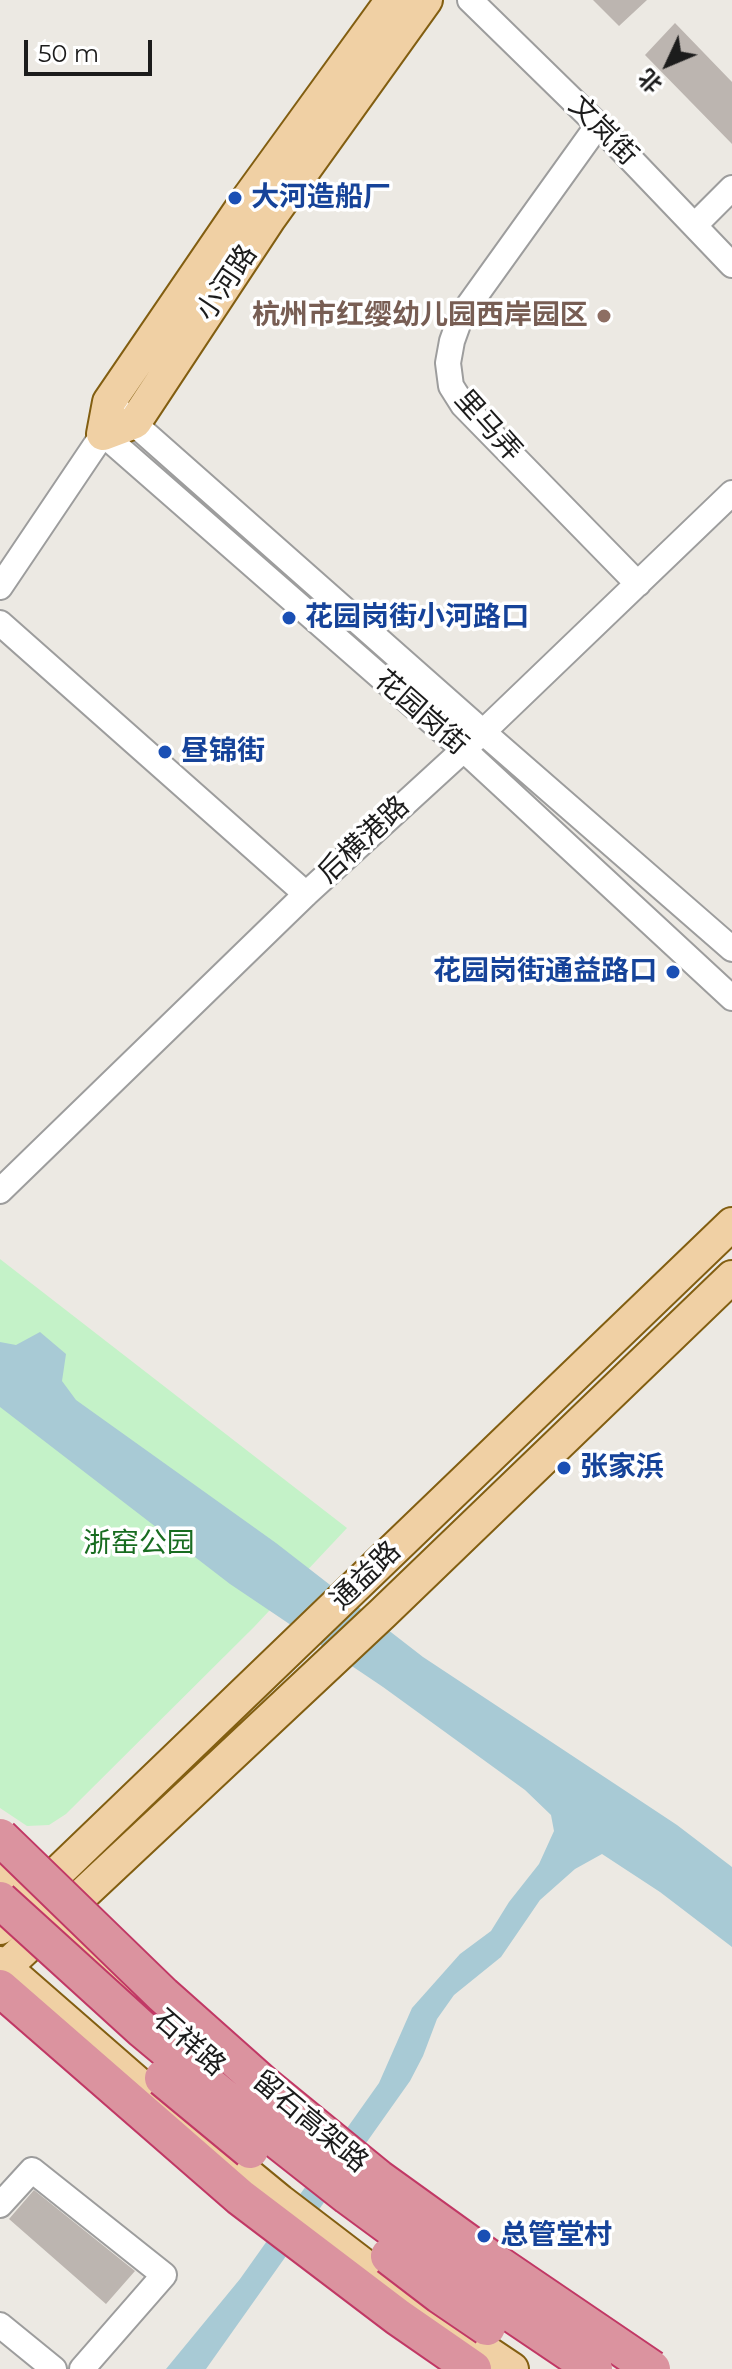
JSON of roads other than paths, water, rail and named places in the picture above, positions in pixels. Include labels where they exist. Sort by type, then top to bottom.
[{"type":"highway","name":"留石高架路","points":[[0,1837],[174,2005],[263,2084],[367,2169],[496,2263],[652,2369]]},
{"type":"highway","name":"留石高架路","points":[[27,1908],[143,2030],[239,2110],[449,2271],[594,2369]]},
{"type":"highway","name":"留石高架路","points":[[1,1959],[440,2295],[551,2369]]},
{"type":"highway","points":[[1,1959],[240,2197],[398,2317],[473,2369]]},
{"type":"main road","name":"小河路","points":[[103,434],[109,402],[247,200],[392,0]]},
{"type":"main road","name":"小河路","points":[[135,422],[269,219],[426,0]]},
{"type":"main road","points":[[103,434],[135,422]]},
{"type":"main road","name":"通益路","points":[[1,1959],[27,1908],[300,1639],[732,1224]]},
{"type":"main road","name":"通益路","points":[[27,1908],[329,1664],[732,1277]]},
{"type":"main road","name":"石祥路","points":[[0,1872],[27,1908],[357,2182],[465,2268],[622,2369]]},
{"type":"main road","points":[[1,1959],[157,2100],[280,2201],[412,2302],[512,2369]]},
{"type":"street","name":"文岚街","points":[[470,0],[598,125],[732,265]]},
{"type":"street","name":"里马弄","points":[[598,125],[461,316],[448,363],[451,386],[463,405],[638,584]]},
{"type":"street","points":[[695,225],[732,188]]},
{"type":"street","name":"花园岗街","points":[[109,402],[732,949]]},
{"type":"street","name":"花园岗街","points":[[103,434],[463,749],[732,998]]},
{"type":"street","name":"小河路","points":[[0,587],[103,434]]},
{"type":"street","name":"后横港路","points":[[0,1191],[306,894],[483,732],[732,493]]},
{"type":"street","points":[[0,623],[306,894]]},
{"type":"street","points":[[0,2205],[32,2170],[164,2275],[82,2369]]},
{"type":"street","points":[[0,2325],[54,2369]]},
{"type":"water","points":[[40,1332],[66,1354],[62,1381],[76,1400],[276,1543],[423,1657],[677,1825],[732,1867],[732,1947],[660,1892],[602,1854],[575,1869],[540,1900],[501,1957],[454,1995],[437,2019],[410,2081],[206,2369],[166,2369],[240,2279],[379,2083],[412,2008],[460,1954],[491,1931],[539,1864],[554,1831],[551,1815],[525,1790],[383,1687],[230,1584],[0,1407],[0,1342],[16,1345]]},
{"type":"place","name":"大河造船厂","points":[[235,198]]},
{"type":"place","name":"杭州市红缨幼儿园西岸园区","points":[[604,316]]},
{"type":"place","name":"花园岗街小河路口","points":[[289,618]]},
{"type":"place","name":"昼锦街","points":[[165,752]]},
{"type":"place","name":"花园岗街通益路口","points":[[673,972]]},
{"type":"place","name":"张家浜","points":[[564,1468]]},
{"type":"place","name":"总管堂村","points":[[484,2236]]},
{"type":"park label","name":"浙窑公园","points":[[139,1544]]}]
